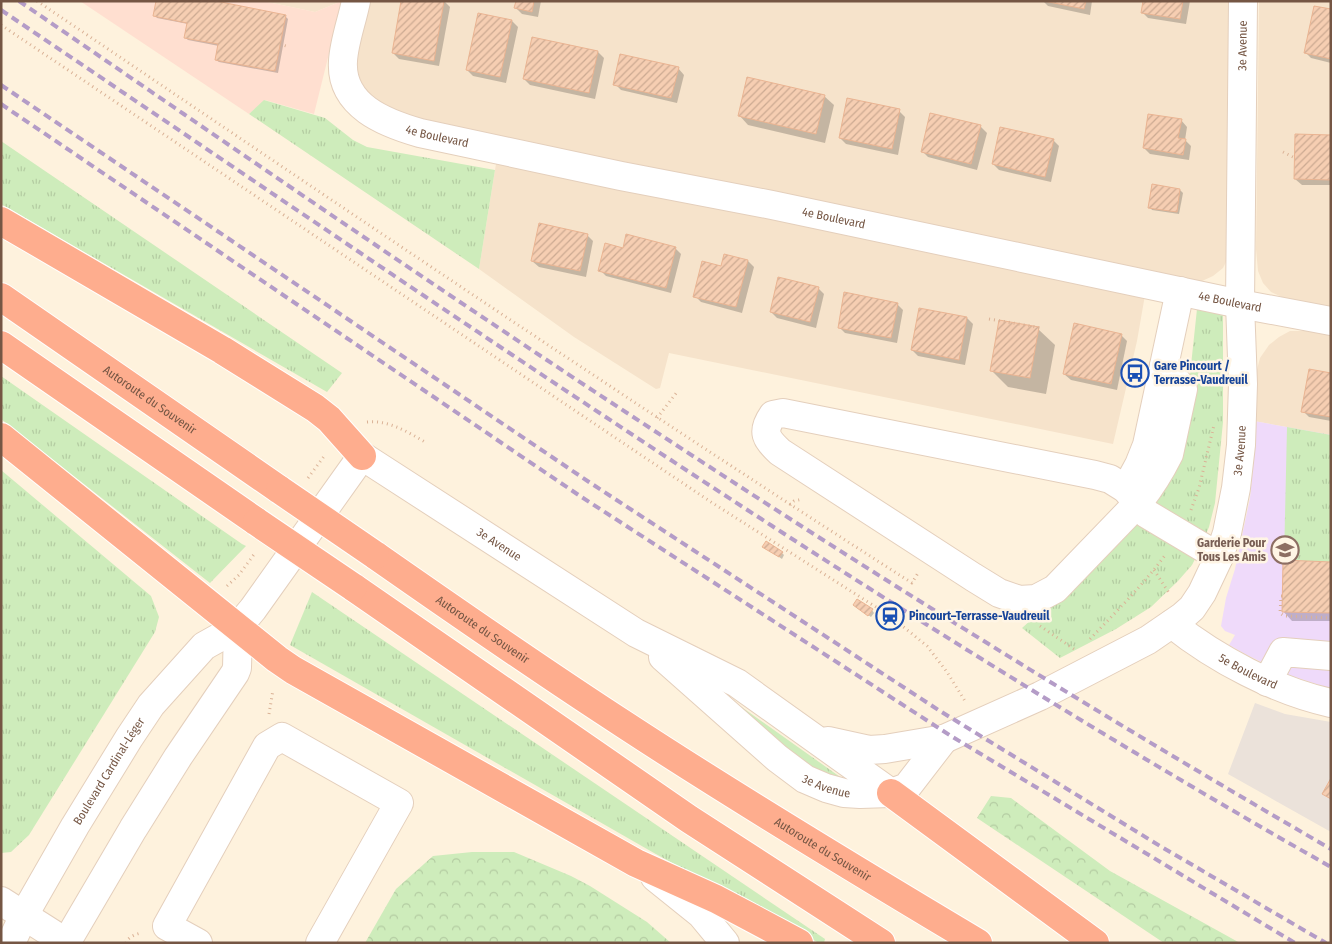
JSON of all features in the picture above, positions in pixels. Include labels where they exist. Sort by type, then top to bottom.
[{"type":"highway","points":[[1,221],[222,350],[316,408],[329,419],[362,456]]},
{"type":"highway","name":"Autoroute du Souvenir","points":[[1,298],[559,681],[676,758],[978,943]]},
{"type":"highway","points":[[1,345],[666,803],[881,943]]},
{"type":"highway","points":[[1,436],[277,659],[312,681],[636,863],[716,898],[799,943]]},
{"type":"highway","points":[[891,794],[1095,943]]},
{"type":"street","name":"4e Boulevard","points":[[356,1],[343,60],[343,78],[349,90],[366,111],[380,120],[396,126],[420,133],[1240,304],[1331,321]]},
{"type":"street","name":"3e Avenue","points":[[812,736],[869,750],[944,739],[1040,696],[1130,650],[1172,624],[1192,608],[1202,593],[1219,557],[1232,516],[1241,445],[1243,384],[1240,304],[1243,1]]},
{"type":"street","points":[[1180,291],[1147,445],[1139,465],[1132,496],[1055,589],[1036,599],[1009,598],[972,577],[780,452],[767,438],[766,428],[773,415],[783,413],[1095,475],[1110,479],[1132,496],[1147,514],[1219,557]]},
{"type":"street","name":"3e Avenue","points":[[362,456],[636,633],[737,683],[891,794]]},
{"type":"street","name":"Boulevard Cardinal-Léger","points":[[11,943],[79,818],[129,738],[152,706],[204,646],[238,627],[253,609],[362,456]]},
{"type":"street","name":"5e Boulevard","points":[[1172,624],[1197,642],[1267,682],[1291,692],[1331,703]]},
{"type":"street","points":[[1,901],[66,943],[168,773],[235,673],[237,668],[238,627]]},
{"type":"street","name":"3e Avenue","points":[[636,633],[777,758],[805,778],[826,788],[844,793],[891,794],[907,786],[944,739]]},
{"type":"street","points":[[1267,682],[1283,652],[1331,656]]},
{"type":"street","points":[[198,943],[167,926],[267,746],[282,738],[399,803],[320,943]]},
{"type":"street","points":[[636,863],[701,914],[724,943]]},
{"type":"path","points":[[37,1],[657,418],[912,583]]},
{"type":"path","points":[[1,25],[687,486],[890,616],[928,646],[965,701]]},
{"type":"path","points":[[280,44],[289,47]]},
{"type":"path","points":[[1283,152],[1294,158]]},
{"type":"path","points":[[989,319],[1042,328]]},
{"type":"path","points":[[657,418],[677,392]]},
{"type":"path","points":[[362,422],[377,421],[388,423],[402,428],[427,443]]},
{"type":"path","points":[[1188,516],[1199,488],[1215,422]]},
{"type":"path","points":[[1084,644],[1126,602],[1154,570],[1172,596]]},
{"type":"path","points":[[1282,596],[1280,613],[1284,616],[1331,618]]},
{"type":"path","points":[[1032,621],[1077,651]]},
{"type":"shaded area","points":[[80,1],[263,1],[315,12],[342,1],[314,114],[265,100],[249,114]]},
{"type":"shaded area","points":[[263,1],[342,1],[315,12]]},
{"type":"shaded area","points":[[368,1],[1229,1],[1227,260],[1223,268],[1213,276],[1202,281],[1188,281],[438,126],[381,107],[361,84],[357,71],[357,54]]},
{"type":"shaded area","points":[[1259,1],[1331,1],[1331,307],[1284,298],[1271,292],[1263,283],[1258,271],[1256,249]]},
{"type":"shaded area","points":[[496,164],[1145,295],[1137,341],[1113,444],[669,353],[660,388],[656,389],[574,337],[479,269]]},
{"type":"shaded area","points":[[1290,331],[1314,331],[1331,334],[1331,435],[1254,421],[1254,381],[1260,358],[1269,345]]},
{"type":"shaded area","name":"Garderie Pour Tous Les Amis","points":[[1254,421],[1331,435],[1331,689],[1286,674],[1229,645],[1235,635],[1225,631],[1221,626],[1250,498]]},
{"type":"shaded area","points":[[1255,703],[1285,714],[1331,722],[1331,832],[1228,774]]},
{"type":"green space","points":[[264,100],[325,118],[353,140],[367,147],[495,170],[479,269],[249,114]]},
{"type":"green space","points":[[1,141],[342,373],[327,392],[1,204]]},
{"type":"green space","points":[[1197,309],[1223,314],[1223,422],[1215,503],[1209,527],[1192,565],[1151,607],[1116,629],[1060,658],[1022,628],[1127,534],[1153,502],[1189,384]]},
{"type":"green space","points":[[1,376],[246,546],[210,583],[1,419]]},
{"type":"green space","points":[[1287,427],[1331,435],[1331,562],[1284,560]]},
{"type":"green space","points":[[1,470],[151,596],[159,617],[155,632],[29,835],[11,852],[1,853]]},
{"type":"green space","points":[[312,592],[825,939],[824,943],[819,943],[654,853],[290,645]]},
{"type":"green space","points":[[734,703],[736,703],[843,779],[809,769]]},
{"type":"green space","points":[[991,796],[1011,798],[1110,871],[1240,943],[1164,943],[977,818]]},
{"type":"green space","points":[[472,852],[514,852],[571,876],[647,922],[671,943],[365,943],[396,889],[433,856]]},
{"type":"building","points":[[156,1],[216,1],[286,15],[275,71],[215,60],[218,44],[184,38],[187,23],[153,16]]},
{"type":"building","points":[[401,1],[444,1],[434,61],[392,53]]},
{"type":"building","points":[[516,1],[534,1],[532,12],[514,8]]},
{"type":"building","points":[[1044,1],[1086,1],[1084,9]]},
{"type":"building","points":[[1143,1],[1183,1],[1180,19],[1141,13]]},
{"type":"building","points":[[1314,6],[1331,9],[1331,59],[1304,53]]},
{"type":"building","points":[[478,13],[512,20],[500,77],[466,70]]},
{"type":"building","points":[[532,37],[598,51],[589,93],[523,79]]},
{"type":"building","points":[[620,54],[679,67],[671,98],[613,85]]},
{"type":"building","points":[[747,77],[825,95],[816,134],[738,116]]},
{"type":"building","points":[[847,98],[900,109],[892,149],[839,138]]},
{"type":"building","points":[[930,113],[981,125],[971,164],[921,152]]},
{"type":"building","points":[[1148,114],[1182,119],[1178,138],[1186,139],[1183,155],[1143,148]]},
{"type":"building","points":[[1000,127],[1054,139],[1045,177],[992,164]]},
{"type":"building","points":[[1295,134],[1331,135],[1331,180],[1294,179]]},
{"type":"building","points":[[1152,184],[1180,189],[1177,212],[1148,208]]},
{"type":"building","points":[[539,223],[588,234],[580,271],[531,261]]},
{"type":"building","points":[[626,234],[676,247],[666,288],[598,271],[605,243],[623,248]]},
{"type":"building","points":[[724,254],[748,260],[736,307],[693,297],[702,261],[721,266]]},
{"type":"building","points":[[778,277],[819,287],[810,322],[770,312]]},
{"type":"building","points":[[844,292],[898,303],[891,338],[838,328]]},
{"type":"building","points":[[919,308],[967,317],[959,360],[911,350]]},
{"type":"building","points":[[999,320],[1039,327],[1030,378],[990,371]]},
{"type":"building","points":[[1074,323],[1122,334],[1111,384],[1063,374]]},
{"type":"building","points":[[1309,369],[1331,373],[1331,417],[1301,412]]},
{"type":"building","points":[[766,541],[783,552],[779,557],[762,547]]},
{"type":"building","points":[[1283,560],[1331,562],[1331,613],[1282,612]]},
{"type":"building","points":[[857,599],[873,609],[868,616],[853,605]]},
{"type":"building","points":[[1331,778],[1331,799],[1322,794]]},
{"type":"railway","points":[[19,1],[424,278],[751,494],[1080,700],[1331,849]]},
{"type":"railway","points":[[1,10],[493,342],[658,452],[824,559],[991,665],[1160,768],[1331,867]]},
{"type":"railway","points":[[1,85],[589,482],[940,711],[1160,846],[1326,943]]},
{"type":"railway","points":[[1,104],[580,496],[951,736],[1295,943]]},
{"type":"place","name":"Gare Pincourt / Terrasse-Vaudreuil","points":[[1135,373]]},
{"type":"place","name":"Garderie Pour Tous Les Amis","points":[[1285,550]]},
{"type":"place","name":"Pincourt–Terrasse-Vaudreuil","points":[[890,616]]}]
